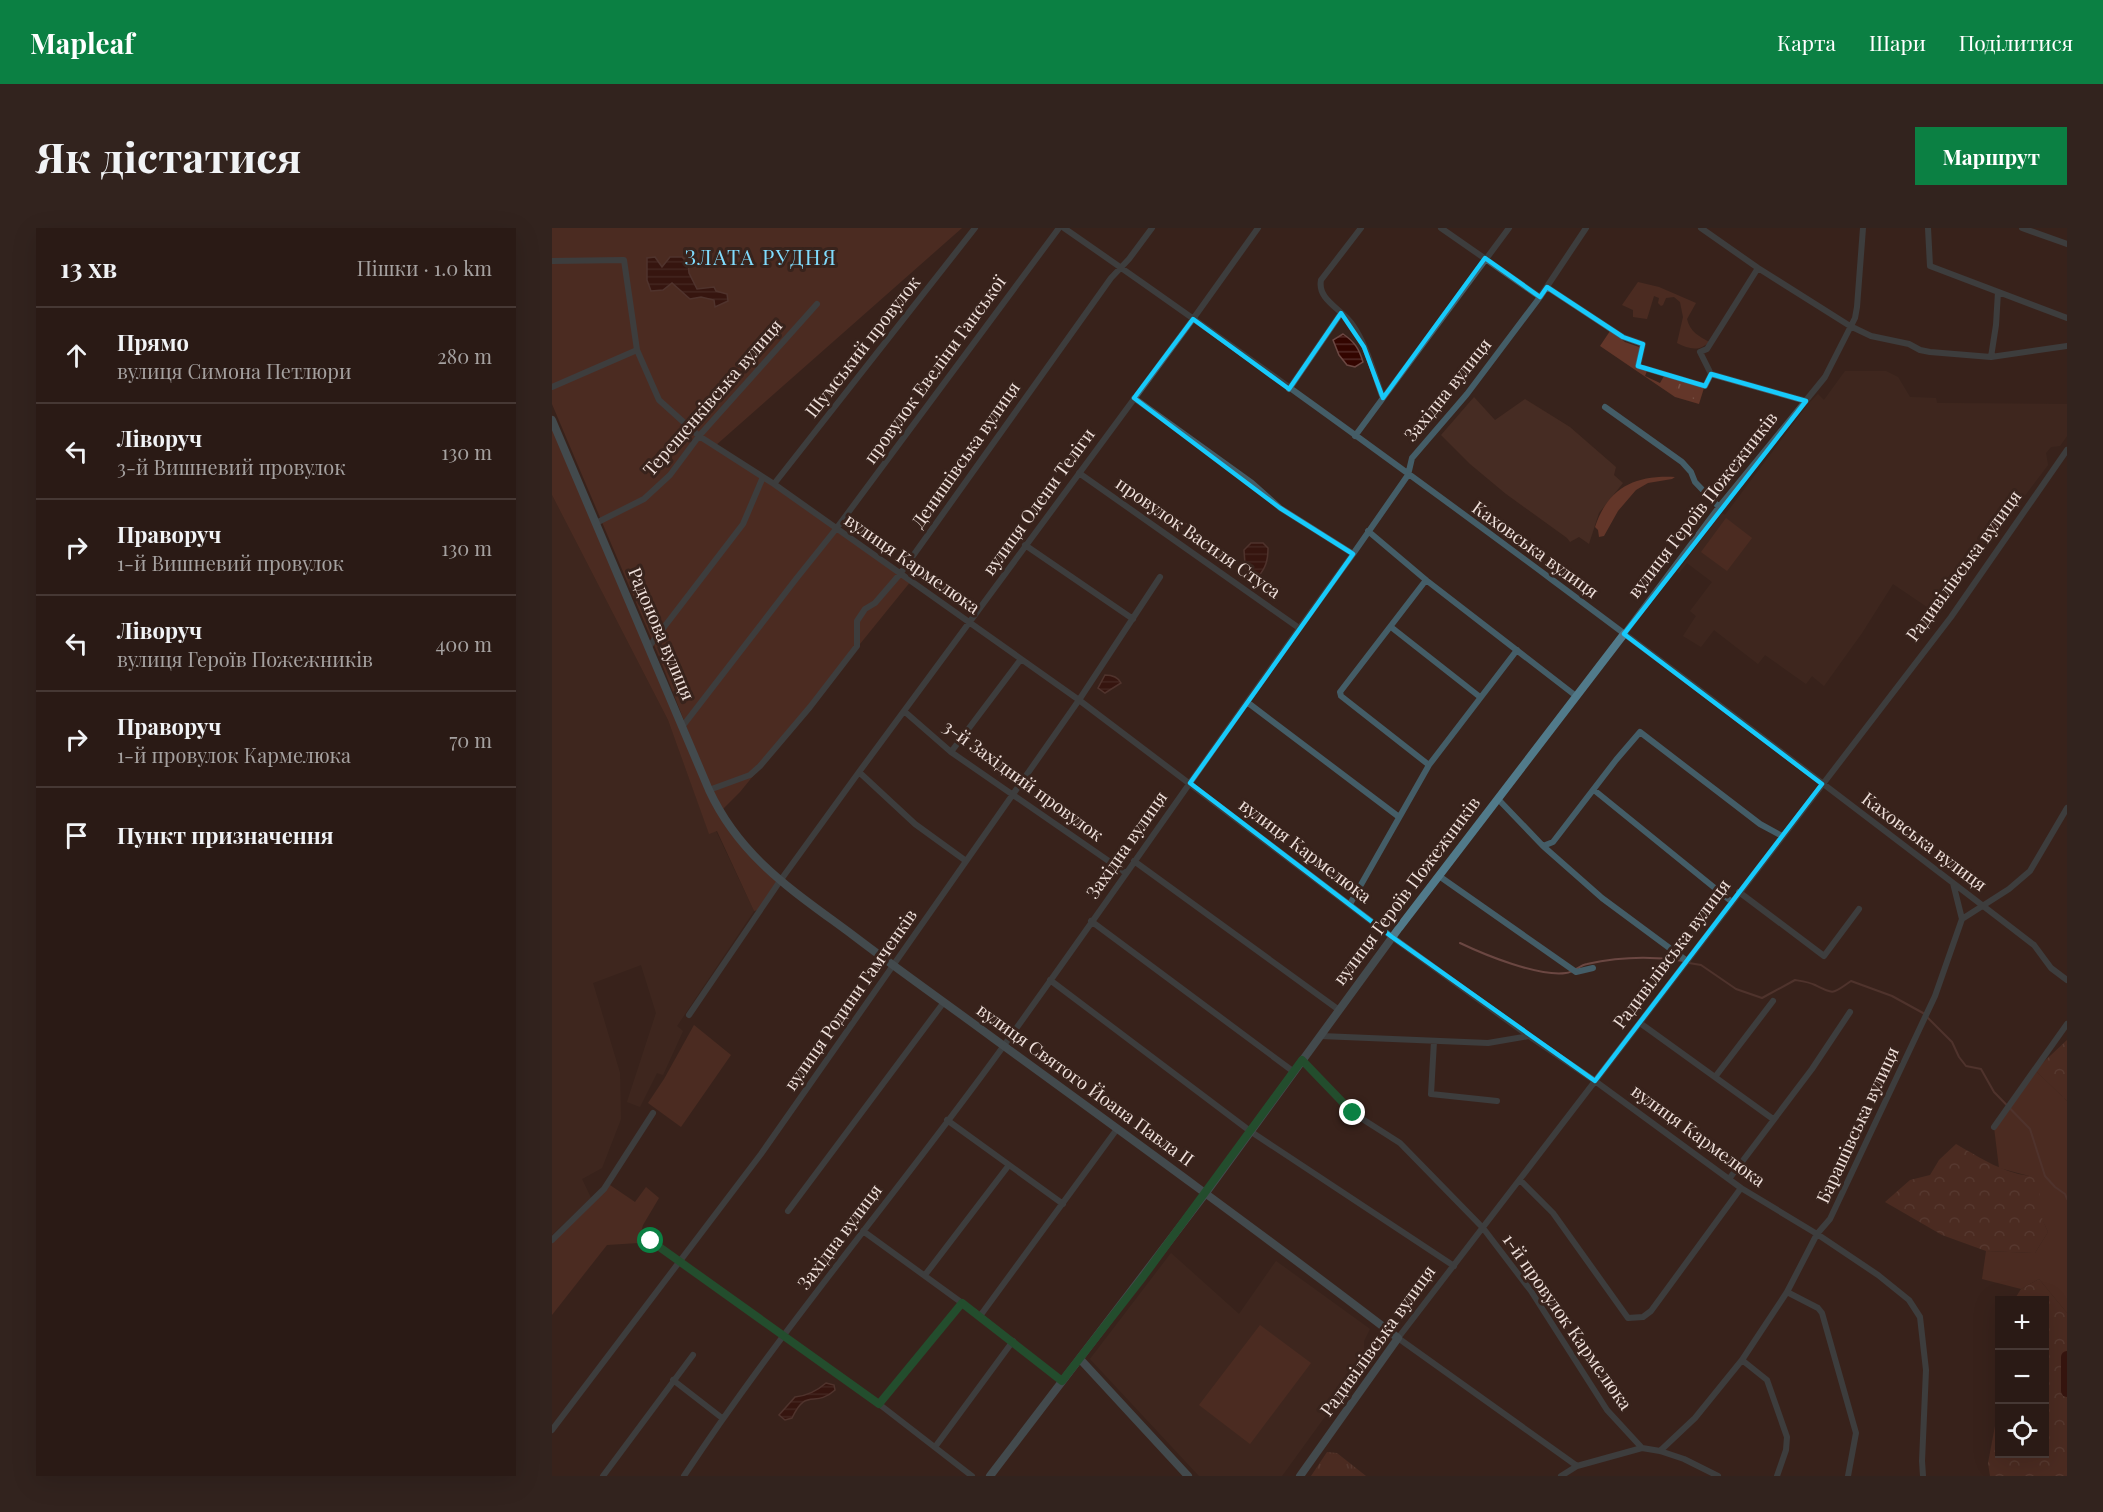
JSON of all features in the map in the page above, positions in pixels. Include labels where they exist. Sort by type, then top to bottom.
[{"type":"street","name":"Шумський провулок","points":[[774,484],[975,228]]},
{"type":"street","name":"провулок Евеліни Ганської","points":[[682,727],[836,529],[1059,228]]},
{"type":"street","name":"Каховська вулиця","points":[[1064,228],[1355,436],[1624,634],[1983,905],[2034,945],[2051,968],[2067,980]]},
{"type":"street","name":"Денишівська вулиця","points":[[709,790],[750,775],[810,707],[857,646],[857,621],[865,609],[875,603],[900,574],[1104,287],[1152,228]]},
{"type":"street","name":"вулиця Олени Теліги","points":[[689,1015],[780,881],[1258,228]]},
{"type":"street","points":[[1361,228],[1321,280],[1319,288],[1323,295],[1352,323],[1364,347],[1383,398]]},
{"type":"street","points":[[1441,228],[1540,297]]},
{"type":"street","points":[[1355,436],[1509,228]]},
{"type":"street","name":"Західна вулиця","points":[[684,1476],[722,1418],[783,1336],[1004,1046],[1408,475],[1412,458],[1467,394],[1540,297],[1586,228]]},
{"type":"street","points":[[1701,228],[1758,268],[1850,326],[1871,336],[1909,344],[1920,350],[1991,357],[2067,346]]},
{"type":"street","name":"вулиця Героїв Пожежників","points":[[990,1476],[1205,1194],[1392,938],[1497,799],[1719,507],[1825,377],[1857,307],[1863,228]]},
{"type":"street","points":[[1928,228],[1930,266],[2067,318]]},
{"type":"street","points":[[2022,228],[2067,244]]},
{"type":"street","name":"вулиця Кармелюка","points":[[552,261],[624,260],[637,350],[659,400],[699,436],[764,477],[1079,700],[1392,938],[1595,1081],[1741,1188],[1817,1234],[1909,1300],[1920,1317],[1926,1370],[1923,1476]]},
{"type":"street","points":[[1758,268],[1707,349],[1700,352],[1711,374],[1806,401]]},
{"type":"street","points":[[1547,287],[1623,337],[1643,344],[1638,366],[1705,386],[1711,374]]},
{"type":"street","points":[[1991,357],[1998,292]]},
{"type":"street","name":"Терещенківська вулиця","points":[[596,523],[644,499],[670,475],[699,436],[817,303]]},
{"type":"street","points":[[1289,389],[1341,312]]},
{"type":"street","points":[[552,387],[637,350]]},
{"type":"street","points":[[1134,398],[1252,483],[1280,508],[1353,554]]},
{"type":"street","points":[[1605,407],[1682,462],[1691,472],[1695,482],[1719,507]]},
{"type":"street","name":"Радонова вулиця","points":[[552,420],[709,790],[720,812],[751,855]]},
{"type":"street","name":"Радивілівська вулиця","points":[[1300,1476],[1398,1338],[1951,616],[2067,450]]},
{"type":"street","name":"провулок Василя Стуса","points":[[1079,473],[1299,628]]},
{"type":"street","points":[[648,648],[743,524],[764,477]]},
{"type":"street","points":[[1368,531],[1426,580],[1576,696]]},
{"type":"street","points":[[1025,545],[1133,619]]},
{"type":"street","name":"вулиця Родини Гамченків","points":[[552,1430],[761,1154],[1079,700],[1160,577]]},
{"type":"street","points":[[1426,580],[1340,691],[1340,694],[1429,765]]},
{"type":"street","points":[[1391,627],[1480,697]]},
{"type":"street","points":[[1350,904],[1429,765],[1517,650]]},
{"type":"street","points":[[951,752],[1022,659]]},
{"type":"street","points":[[1247,702],[1398,818]]},
{"type":"street","name":"3-й Західний провулок","points":[[904,711],[951,752],[1126,873]]},
{"type":"street","points":[[1543,846],[1553,842],[1640,732],[1720,791],[1760,824],[1782,836]]},
{"type":"street","points":[[859,772],[915,824],[966,861]]},
{"type":"street","points":[[1594,790],[1732,902]]},
{"type":"street","points":[[1497,799],[1543,846],[1602,898],[1687,961]]},
{"type":"street","points":[[1953,883],[1962,919],[2009,889],[2030,871],[2066,812]]},
{"type":"street","name":"вулиця Святого Йоана Павла II","points":[[751,855],[780,881],[893,966],[1577,1467]]},
{"type":"street","points":[[1134,861],[1339,1010]]},
{"type":"street","points":[[1439,876],[1576,972],[1593,968]]},
{"type":"street","points":[[1739,892],[1824,956],[1859,909]]},
{"type":"street","name":"Барашівська вулиця","points":[[1660,1451],[1695,1418],[1742,1360],[1787,1292],[1817,1234],[1830,1219],[1935,996],[1962,919]]},
{"type":"street","points":[[1091,921],[1294,1072]]},
{"type":"street","points":[[1050,980],[1250,1131],[1454,1266]]},
{"type":"street","points":[[1715,1077],[1773,1001]]},
{"type":"street","points":[[788,1211],[944,1002]]},
{"type":"street","points":[[1729,1179],[1812,1070],[1850,1012]]},
{"type":"street","points":[[1640,1023],[1773,1119]]},
{"type":"street","points":[[1994,1127],[2067,1024]]},
{"type":"street","points":[[1321,1036],[1488,1043],[1529,1036]]},
{"type":"street","points":[[1434,1041],[1431,1094],[1497,1101]]},
{"type":"street","name":"1-й провулок Кармелюка","points":[[1302,1060],[1353,1113],[1400,1143],[1483,1228],[1531,1291],[1607,1410],[1641,1448]]},
{"type":"street","points":[[552,1240],[604,1189],[653,1113]]},
{"type":"street","points":[[947,1120],[1063,1204]]},
{"type":"street","points":[[980,1316],[1117,1129]]},
{"type":"street","points":[[925,1275],[1009,1165]]},
{"type":"street","points":[[1520,1180],[1552,1213],[1628,1318],[1643,1317],[1651,1311],[1741,1188]]},
{"type":"street","points":[[863,1231],[980,1316],[1062,1381]]},
{"type":"street","points":[[651,1241],[879,1404],[972,1476]]},
{"type":"street","points":[[1787,1292],[1818,1308],[1822,1313],[1856,1433],[1848,1476]]},
{"type":"street","points":[[879,1404],[962,1303]]},
{"type":"street","points":[[935,1447],[1013,1341]]},
{"type":"street","points":[[603,1476],[693,1355]]},
{"type":"street","points":[[1080,1359],[1188,1476]]},
{"type":"street","points":[[1742,1360],[1760,1372],[1767,1380],[1787,1437],[1786,1450],[1777,1476]]},
{"type":"street","points":[[673,1380],[722,1418]]},
{"type":"street","points":[[1561,1476],[1577,1467],[1641,1448],[1660,1451],[1684,1459],[1718,1476]]},
{"type":"highlighted area","points":[[1485,258],[1540,297],[1547,287],[1623,337],[1643,344],[1638,366],[1705,386],[1711,374],[1806,401],[1624,634],[1822,784],[1595,1081],[1392,937],[1190,783],[1353,554],[1280,508],[1134,398],[1193,319],[1289,389],[1341,313],[1364,347],[1383,398]]},
{"type":"shaded area","points":[[655,257],[662,267],[670,257],[682,257],[688,263],[689,273],[697,289],[714,287],[716,291],[727,294],[728,301],[715,307],[714,300],[701,297],[690,299],[672,283],[663,290],[651,291],[647,280],[647,258]]},
{"type":"shaded area","points":[[1343,334],[1354,343],[1363,362],[1355,367],[1347,365],[1339,355],[1333,340]]},
{"type":"shaded area","points":[[1845,371],[1886,371],[1898,377],[1910,397],[1936,398],[1937,403],[2067,404],[2067,436],[2060,446],[2051,447],[2046,453],[2048,465],[1936,613],[1893,584],[1824,686],[1812,676],[1806,684],[1765,655],[1758,664],[1714,630],[1701,647],[1683,636],[1696,616],[1690,611],[1712,582],[1687,563],[1679,573],[1677,572],[1722,513],[1725,515],[1809,403],[1818,394],[1824,400]]},
{"type":"shaded area","points":[[1474,397],[1495,420],[1525,399],[1570,427],[1616,467],[1614,475],[1623,483],[1599,513],[1589,544],[1579,537],[1570,542],[1506,494],[1470,464],[1441,435]]},
{"type":"shaded area","points":[[552,495],[668,720],[709,833],[716,831],[754,911],[677,1026],[683,1031],[663,1075],[657,1073],[640,1107],[627,1102],[656,1013],[641,965],[593,983],[620,1073],[621,1119],[602,1168],[582,1179],[591,1198],[552,1235]]},
{"type":"shaded area","points":[[1167,513],[1186,524],[1177,532],[1164,524],[1162,516]]},
{"type":"shaded area","points":[[1251,543],[1263,543],[1268,548],[1266,564],[1257,578],[1248,574],[1245,564],[1244,550]]},
{"type":"shaded area","points":[[1105,675],[1118,679],[1121,683],[1105,693],[1098,688]]},
{"type":"shaded area","points":[[1171,1253],[1239,1314],[1276,1261],[1370,1329],[1364,1341],[1364,1348],[1371,1353],[1282,1476],[1199,1476],[1090,1359]]},
{"type":"shaded area","points":[[826,1383],[834,1385],[835,1390],[822,1398],[802,1403],[792,1418],[785,1420],[779,1415],[795,1397],[812,1392]]},
{"type":"green space","points":[[552,228],[962,228],[715,446],[911,581],[740,792],[720,812],[780,881],[761,909],[754,911],[717,831],[709,834],[668,720],[552,495],[552,420],[715,800],[660,659],[552,404]]},
{"type":"green space","points":[[1638,282],[1659,287],[1696,303],[1687,319],[1688,323],[1695,333],[1709,342],[1694,348],[1677,343],[1683,317],[1680,302],[1674,297],[1666,298],[1661,306],[1658,303],[1659,298],[1654,296],[1647,319],[1633,317],[1633,310],[1622,305]]},
{"type":"green space","points":[[1610,331],[1625,342],[1639,347],[1636,368],[1647,371],[1645,376],[1660,383],[1664,376],[1704,388],[1699,404],[1675,397],[1600,346]]},
{"type":"green space","points":[[1678,381],[1697,386],[1694,399],[1675,394]]},
{"type":"green space","points":[[1675,477],[1648,483],[1636,490],[1618,511],[1604,536],[1599,537],[1595,527],[1607,502],[1615,494],[1647,478]]},
{"type":"green space","points":[[1726,518],[1752,538],[1727,571],[1701,552]]},
{"type":"green space","points":[[694,1025],[731,1055],[681,1127],[648,1103]]},
{"type":"green space","points":[[2067,1040],[2067,1101],[2035,1070]]},
{"type":"green space","points":[[2035,1070],[2067,1101],[2067,1313],[2039,1279],[2021,1289],[1982,1279],[1986,1251],[2035,1253],[2048,1232],[2039,1213],[2038,1194],[2033,1177],[1999,1168],[1994,1127]]},
{"type":"green space","points":[[1956,1144],[1988,1162],[2021,1175],[2045,1176],[2039,1204],[2048,1232],[2035,1253],[1986,1251],[1942,1235],[1885,1202],[1910,1180],[1930,1175],[1939,1160]]},
{"type":"green space","points":[[607,1183],[635,1202],[646,1187],[659,1198],[643,1225],[638,1243],[607,1245],[552,1315],[552,1240]]},
{"type":"green space","points":[[2039,1279],[2067,1313],[2067,1476],[1990,1476],[1988,1463],[1995,1426],[1995,1458],[2049,1458],[2049,1296],[2017,1296],[2021,1289]]},
{"type":"green space","points":[[1260,1325],[1311,1363],[1250,1444],[1199,1405]]},
{"type":"green space","points":[[1327,1452],[1337,1453],[1366,1476],[1311,1476]]},
{"type":"waterway","points":[[1460,943],[1512,964],[1542,972],[1569,972],[1587,964],[1623,959],[1660,958],[1684,961]]},
{"type":"waterway","points":[[1689,963],[1701,965],[1736,989],[1762,998],[1795,980],[1810,983],[1830,992],[1840,989],[1851,981],[1892,996],[1923,1013],[1952,1042],[1966,1066],[1981,1069],[1994,1092],[2030,1129],[2045,1176],[2065,1194],[2067,1199]]},
{"type":"waterway","points":[[2067,1357],[2067,1391]]},
{"type":"district","name":"ЗЛАТА РУДНЯ","points":[[761,258]]},
{"type":"route","points":[[651,1241],[879,1404],[962,1303],[1062,1381],[1143,1277],[1302,1060],[1353,1113]]}]
